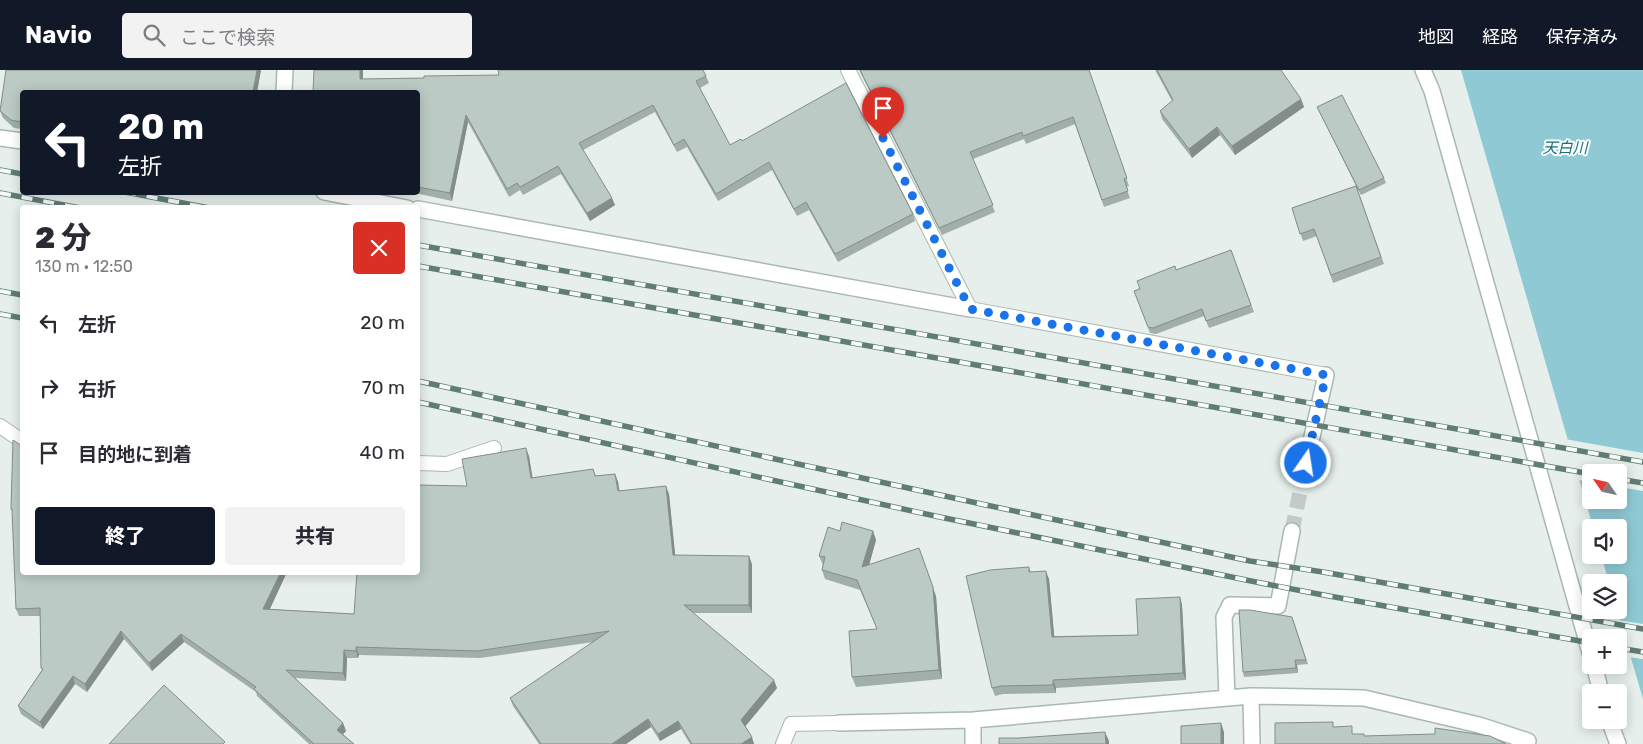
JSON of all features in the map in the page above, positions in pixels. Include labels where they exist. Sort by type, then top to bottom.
[{"type":"street","points":[[284,90],[285,70]]},
{"type":"street","points":[[1423,70],[1432,91],[1583,629]]},
{"type":"street","points":[[0,138],[20,141]]},
{"type":"street","points":[[340,195],[391,205]]},
{"type":"street","points":[[420,209],[970,309]]},
{"type":"street","points":[[1306,463],[1326,375]]},
{"type":"street","points":[[1227,698],[1224,617],[1230,605],[1278,606],[1292,531]]},
{"type":"street","points":[[1251,696],[1252,744]]},
{"type":"street","points":[[839,723],[973,720],[1251,696],[1364,698],[1479,725],[1529,743]]},
{"type":"street","points":[[973,720],[973,744]]},
{"type":"street","points":[[1612,729],[1618,744]]},
{"type":"lane","points":[[848,70],[970,309],[1326,375]]},
{"type":"lane","points":[[0,426],[20,440]]},
{"type":"lane","points":[[420,463],[447,464],[494,448]]},
{"type":"lane","points":[[783,744],[791,724],[839,723]]},
{"type":"water","name":"天白川","points":[[1461,70],[1643,70],[1643,699],[1627,644],[1627,629],[1623,629],[1620,619],[1627,619],[1627,574],[1607,574],[1604,564],[1627,564],[1627,519],[1591,519],[1588,509],[1628,509],[1628,464],[1582,464],[1582,489]]},
{"type":"pier","points":[[1565,439],[1643,453],[1643,491],[1628,488],[1628,464],[1582,464],[1582,481],[1577,480]]},
{"type":"pier","points":[[1618,620],[1643,624],[1643,659],[1628,657],[1627,629],[1620,629]]},
{"type":"building","points":[[6,70],[257,70],[253,90],[20,90],[20,122],[11,120],[0,111]]},
{"type":"building","points":[[314,70],[360,70],[360,79],[499,75],[498,70],[703,70],[706,76],[696,81],[730,145],[741,139],[742,141],[846,83],[913,214],[835,254],[806,202],[794,209],[769,162],[716,194],[684,139],[674,145],[653,105],[579,143],[612,198],[587,213],[558,166],[520,187],[517,183],[507,189],[466,115],[450,193],[420,187],[420,90],[313,90]]},
{"type":"building","points":[[860,70],[1089,70],[1127,178],[1124,179],[1128,191],[1102,200],[1073,117],[1023,136],[1022,132],[970,152],[993,205],[939,228]]},
{"type":"building","points":[[1157,70],[1281,70],[1301,99],[1232,146],[1217,127],[1189,149],[1160,111],[1173,100]]},
{"type":"building","points":[[1342,95],[1384,178],[1359,190],[1317,107]]},
{"type":"building","points":[[1356,186],[1381,257],[1331,275],[1314,229],[1300,234],[1292,208]]},
{"type":"building","points":[[1231,250],[1251,305],[1206,321],[1202,309],[1153,328],[1148,327],[1134,291],[1140,289],[1137,281],[1175,266],[1176,270]]},
{"type":"building","points":[[13,440],[20,445],[20,575],[280,575],[263,609],[354,614],[357,575],[420,575],[420,485],[467,486],[462,459],[526,448],[531,478],[593,469],[595,476],[615,474],[618,491],[666,486],[673,555],[749,556],[749,605],[684,605],[774,680],[741,720],[752,737],[741,744],[692,744],[678,721],[658,734],[648,719],[612,744],[541,744],[510,698],[609,631],[477,651],[356,647],[356,651],[344,650],[343,673],[286,670],[343,723],[337,730],[354,744],[314,744],[254,689],[256,687],[181,634],[149,663],[121,631],[85,684],[73,676],[40,722],[18,706],[43,669],[41,668],[40,608],[16,609],[11,509]]},
{"type":"building","points":[[842,522],[873,531],[862,567],[919,548],[933,587],[939,670],[852,677],[849,631],[877,629],[857,580],[822,570],[825,557],[819,556],[828,527],[840,531]]},
{"type":"building","points":[[1029,567],[1029,572],[1046,571],[1052,637],[1138,635],[1136,599],[1180,597],[1183,673],[1053,680],[1053,685],[1001,686],[992,688],[966,576],[990,570]]},
{"type":"building","points":[[1239,610],[1292,617],[1306,660],[1295,660],[1296,668],[1243,672]]},
{"type":"building","points":[[164,685],[225,742],[223,744],[109,744]]},
{"type":"building","points":[[1333,722],[1333,727],[1352,726],[1352,734],[1364,734],[1364,736],[1435,734],[1435,728],[1490,736],[1506,744],[1275,744],[1275,723]]},
{"type":"building","points":[[1221,723],[1221,744],[1181,744],[1181,726]]},
{"type":"building","points":[[1105,732],[1106,744],[999,744],[999,738]]},
{"type":"tunnel","points":[[1292,531],[1306,463]]},
{"type":"railway","points":[[0,170],[20,174]]},
{"type":"railway","points":[[0,193],[64,205]]},
{"type":"railway","points":[[141,195],[193,205]]},
{"type":"railway","points":[[420,245],[1643,462]]},
{"type":"railway","points":[[420,266],[1582,472]]},
{"type":"railway","points":[[0,291],[20,295]]},
{"type":"railway","points":[[0,314],[20,318]]},
{"type":"railway","points":[[420,381],[1250,561],[1323,572],[1643,629]]},
{"type":"railway","points":[[420,402],[935,516],[1251,581],[1582,641]]},
{"type":"railway","points":[[1628,480],[1643,483]]},
{"type":"railway","points":[[1627,649],[1643,652]]},
{"type":"route","points":[[883,138],[970,309],[1326,375],[1306,463]]}]
